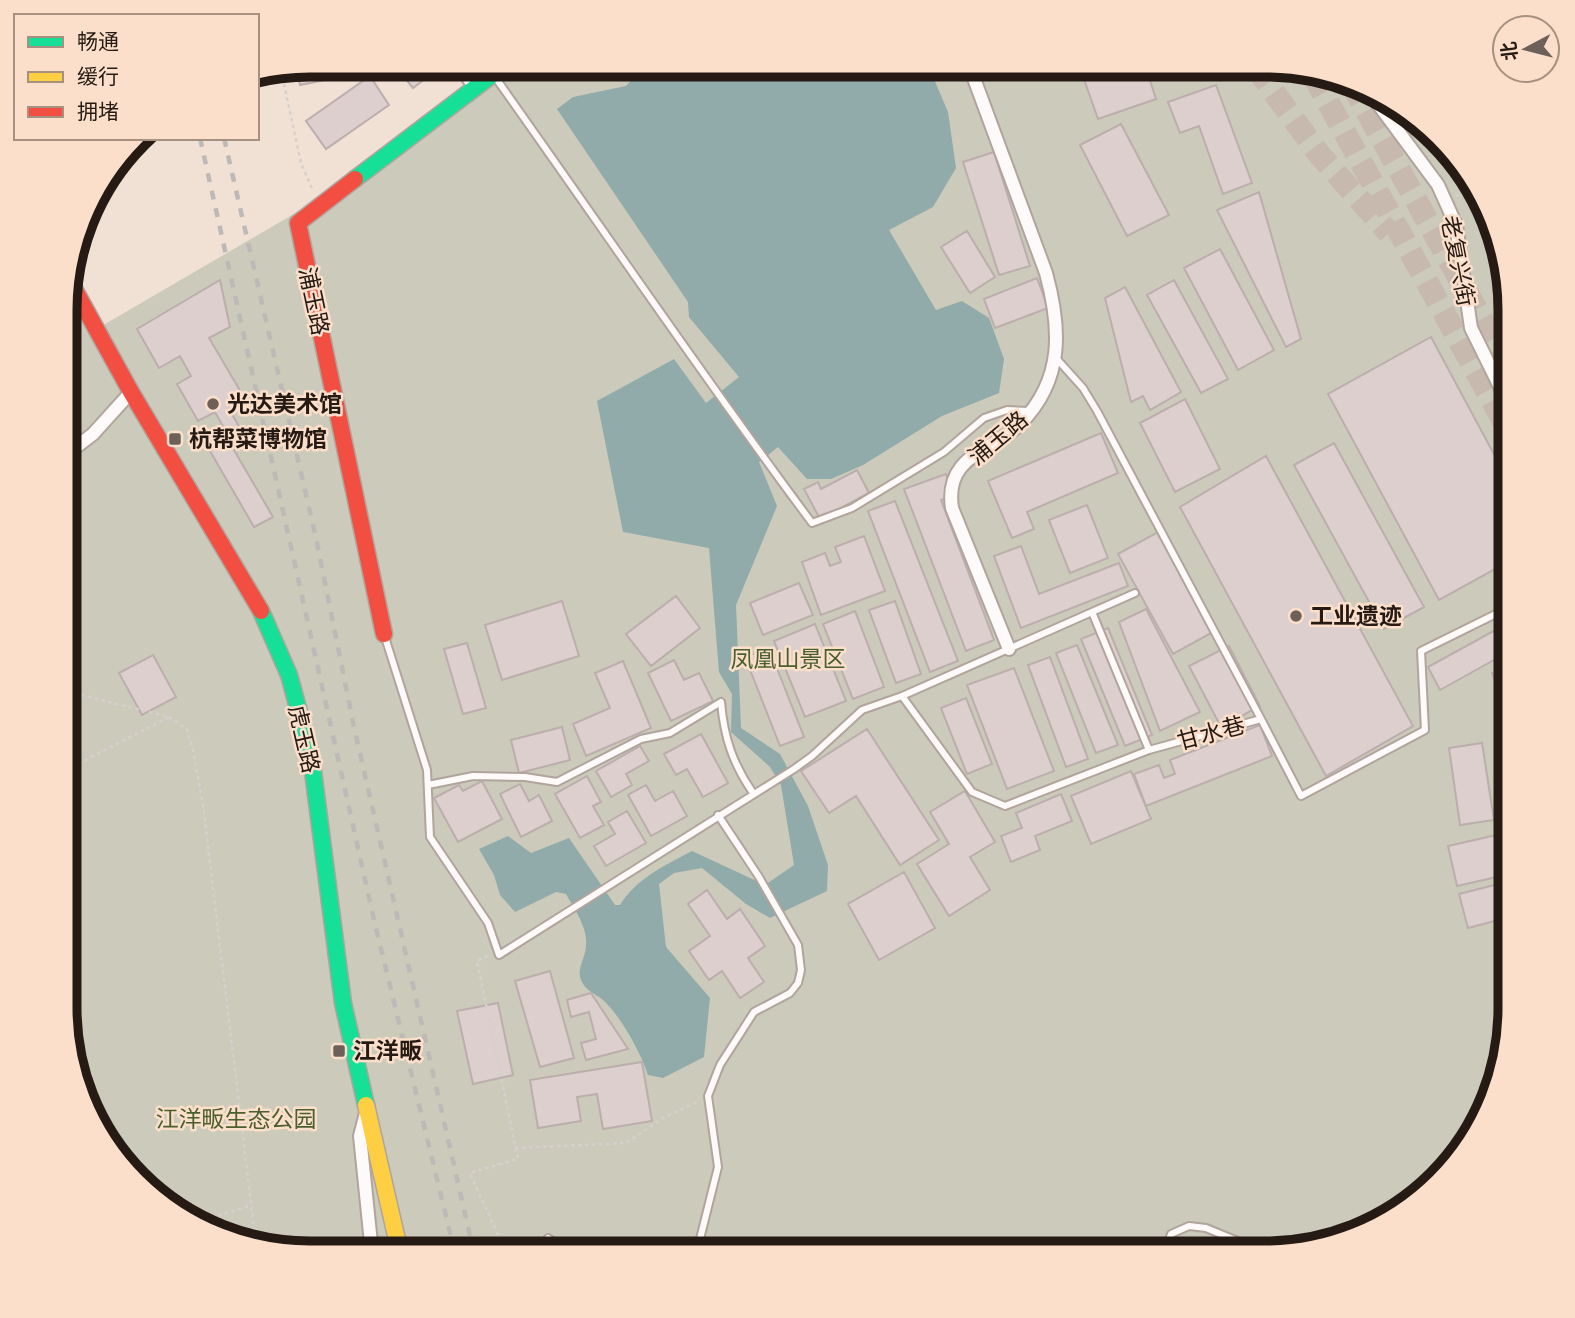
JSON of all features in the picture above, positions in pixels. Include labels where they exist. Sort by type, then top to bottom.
[{"type":"street","name":"浦玉路","points":[[384,634],[298,223],[488,77]]},
{"type":"street","name":"浦玉路","points":[[972,77],[1046,273],[1055,306],[1057,334],[1056,358],[1045,388],[1031,411],[1019,426],[971,457],[956,474],[949,491],[952,508],[1009,649]]},
{"type":"street","name":"老复兴街","points":[[1381,108],[1438,185],[1456,225],[1471,328],[1498,383]]},
{"type":"street","name":"虎玉路","points":[[78,296],[131,392],[260,608],[289,675],[311,756],[344,1003],[397,1241]]},
{"type":"street","points":[[77,446],[93,434],[131,392]]},
{"type":"street","points":[[368,1105],[360,1136],[371,1241]]},
{"type":"lane","points":[[464,77],[472,89]]},
{"type":"lane","points":[[504,77],[707,382],[812,523],[852,508],[944,452],[984,418],[1007,410],[1031,411]]},
{"type":"lane","points":[[1056,358],[1083,388],[1097,411],[1261,719]]},
{"type":"lane","points":[[384,634],[427,770],[430,837],[488,923],[499,955],[794,769],[862,710],[902,696],[1135,593]]},
{"type":"lane","points":[[1092,612],[1149,750]]},
{"type":"lane","name":"甘水巷","points":[[902,696],[972,792],[1005,806],[1149,750],[1261,719],[1301,796],[1425,730],[1421,651],[1498,613]]},
{"type":"lane","points":[[428,785],[473,776],[525,777],[557,782],[641,738],[670,733],[721,702],[724,734],[753,793]]},
{"type":"lane","points":[[700,1241],[718,1167],[708,1096],[720,1065],[754,1012],[790,993],[798,983],[801,970],[798,945],[759,877],[718,815]]},
{"type":"lane","points":[[1168,1241],[1171,1234],[1189,1226],[1206,1228],[1238,1241]]},
{"type":"lane","points":[[548,1238],[553,1241]]},
{"type":"path","points":[[283,79],[300,163],[320,206]]},
{"type":"path","points":[[1456,196],[1466,192]]},
{"type":"path","points":[[77,694],[169,717],[187,729],[203,805],[255,1234]]},
{"type":"path","points":[[77,764],[169,717]]},
{"type":"path","points":[[498,952],[477,961],[518,1160],[470,1173],[501,1241]]},
{"type":"path","points":[[515,1148],[626,1143],[663,1118],[708,1096]]},
{"type":"path","points":[[210,1218],[252,1205]]},
{"type":"green space","name":"凤凰山景区","points":[[489,77],[1280,77],[1325,85],[1354,95],[1395,116],[1419,135],[1459,180],[1474,207],[1490,250],[1498,295],[1496,1039],[1490,1068],[1474,1111],[1459,1138],[1440,1162],[1395,1202],[1368,1217],[1325,1233],[1280,1241],[310,1241],[264,1237],[221,1223],[180,1202],[145,1173],[116,1138],[101,1111],[81,1054],[77,1023],[77,314],[88,334],[340,187]]},
{"type":"water","points":[[634,77],[933,77],[948,112],[956,168],[933,207],[889,230],[936,310],[962,301],[989,318],[1004,359],[999,393],[942,416],[863,465],[831,479],[807,479],[778,447],[759,462],[777,506],[736,605],[741,728],[780,754],[808,806],[828,865],[827,891],[770,918],[746,904],[702,868],[674,873],[659,884],[666,947],[710,998],[704,1057],[663,1078],[648,1075],[635,1046],[616,1015],[582,982],[580,968],[586,950],[585,932],[566,894],[556,892],[515,912],[500,895],[494,875],[479,849],[508,836],[531,853],[569,838],[615,905],[620,905],[634,887],[652,874],[692,851],[765,885],[794,865],[781,785],[770,767],[731,732],[732,694],[719,672],[709,548],[623,532],[597,401],[674,359],[706,403],[739,377],[689,317],[688,302],[557,109],[573,97],[626,86]]},
{"type":"building","points":[[340,77],[300,85],[298,78]]},
{"type":"building","points":[[369,77],[389,105],[326,149],[306,121]]},
{"type":"building","points":[[404,77],[427,77],[413,88]]},
{"type":"building","points":[[1083,77],[1149,77],[1156,99],[1098,119]]},
{"type":"building","points":[[1216,85],[1252,183],[1223,194],[1199,126],[1180,133],[1168,102]]},
{"type":"building","points":[[1121,124],[1169,215],[1127,236],[1080,145]]},
{"type":"building","points":[[994,152],[1030,266],[999,275],[963,162]]},
{"type":"building","points":[[1259,192],[1301,339],[1286,347],[1217,210]]},
{"type":"building","points":[[967,231],[995,277],[970,293],[941,247]]},
{"type":"building","points":[[1220,249],[1274,350],[1238,370],[1184,268]]},
{"type":"building","points":[[1037,278],[1048,308],[995,328],[984,299]]},
{"type":"building","name":"光达美术馆","points":[[220,280],[230,327],[209,338],[245,399],[229,409],[248,442],[234,450],[273,517],[254,527],[210,451],[230,439],[215,412],[198,421],[177,384],[191,376],[180,356],[159,368],[137,329]]},
{"type":"building","points":[[1174,280],[1228,379],[1201,393],[1147,295]]},
{"type":"building","points":[[1125,287],[1181,392],[1150,410],[1143,396],[1131,402],[1105,298]]},
{"type":"building","name":"工业遗迹","points":[[1431,337],[1498,462],[1498,568],[1439,600],[1328,394]]},
{"type":"building","points":[[1185,399],[1220,469],[1175,492],[1140,423]]},
{"type":"building","points":[[1101,433],[1118,473],[1027,512],[1034,529],[1012,538],[988,481]]},
{"type":"building","points":[[1334,443],[1424,607],[1384,629],[1294,465]]},
{"type":"building","name":"工业遗迹","points":[[1266,456],[1413,726],[1326,776],[1180,507]]},
{"type":"building","points":[[857,470],[869,493],[820,519],[804,489],[818,482],[821,489]]},
{"type":"building","points":[[946,474],[954,495],[941,500],[994,640],[966,651],[904,489]]},
{"type":"building","points":[[895,501],[958,661],[930,672],[868,511]]},
{"type":"building","points":[[1087,505],[1108,558],[1070,573],[1049,520]]},
{"type":"building","points":[[1158,532],[1213,632],[1173,654],[1118,554]]},
{"type":"building","points":[[864,536],[885,591],[821,615],[802,562],[825,553],[830,566],[841,562],[835,547]]},
{"type":"building","points":[[1021,546],[1039,594],[1119,563],[1128,586],[1021,628],[994,556]]},
{"type":"building","points":[[799,583],[813,615],[763,635],[750,603]]},
{"type":"building","points":[[676,596],[700,628],[651,666],[626,634]]},
{"type":"building","points":[[562,601],[579,656],[502,680],[485,625]]},
{"type":"building","points":[[895,601],[921,674],[896,683],[869,610]]},
{"type":"building","points":[[1146,609],[1200,712],[1160,731],[1119,622]]},
{"type":"building","points":[[855,611],[884,687],[853,699],[823,624]]},
{"type":"building","points":[[815,624],[846,701],[805,717],[774,641]]},
{"type":"building","points":[[1108,628],[1152,735],[1125,746],[1081,639]]},
{"type":"building","points":[[1498,629],[1498,658],[1440,690],[1428,667]]},
{"type":"building","points":[[467,643],[486,708],[463,714],[444,649]]},
{"type":"building","points":[[1077,645],[1118,745],[1096,753],[1056,653]]},
{"type":"building","points":[[1229,646],[1260,706],[1221,727],[1189,666]]},
{"type":"building","points":[[769,648],[804,737],[780,746],[745,657]]},
{"type":"building","points":[[153,655],[176,697],[142,715],[119,673]]},
{"type":"building","points":[[1050,657],[1088,759],[1066,767],[1028,665]]},
{"type":"building","points":[[674,660],[684,680],[699,673],[713,701],[671,721],[648,673]]},
{"type":"building","points":[[623,661],[651,728],[586,756],[573,724],[610,708],[595,673]]},
{"type":"building","points":[[1014,668],[1054,771],[1007,789],[967,685]]},
{"type":"building","points":[[1498,671],[1498,688],[1492,673]]},
{"type":"building","points":[[966,698],[992,764],[967,774],[941,708]]},
{"type":"building","points":[[1260,725],[1272,756],[1146,806],[1134,774],[1159,765],[1164,778],[1175,774],[1170,760]]},
{"type":"building","points":[[562,727],[570,760],[519,773],[511,740]]},
{"type":"building","points":[[867,729],[939,840],[900,865],[856,796],[829,813],[801,771]]},
{"type":"building","points":[[701,734],[728,783],[703,797],[687,769],[676,775],[664,754]]},
{"type":"building","points":[[1482,743],[1494,820],[1460,825],[1449,748]]},
{"type":"building","points":[[640,746],[649,761],[626,774],[632,785],[611,797],[596,771]]},
{"type":"building","points":[[1131,771],[1151,819],[1091,844],[1071,796]]},
{"type":"building","points":[[587,776],[601,802],[593,806],[604,825],[580,838],[555,794]]},
{"type":"building","points":[[482,781],[502,819],[458,842],[434,798],[459,785],[463,791]]},
{"type":"building","points":[[520,784],[529,801],[539,795],[552,821],[521,837],[500,794]]},
{"type":"building","points":[[646,785],[655,801],[673,791],[687,816],[651,836],[628,795]]},
{"type":"building","points":[[965,791],[995,842],[970,857],[990,890],[949,916],[917,864],[949,844],[930,812]]},
{"type":"building","points":[[1061,794],[1072,821],[1035,836],[1040,850],[1011,862],[1001,836],[1022,828],[1016,813]]},
{"type":"building","points":[[627,811],[646,843],[606,866],[594,846],[615,834],[608,822]]},
{"type":"building","points":[[1498,835],[1498,877],[1457,886],[1448,846]]},
{"type":"building","points":[[904,872],[935,928],[879,960],[848,904]]},
{"type":"building","points":[[1498,884],[1498,920],[1468,928],[1459,894]]},
{"type":"building","points":[[707,890],[727,919],[740,909],[765,946],[748,958],[764,982],[740,998],[722,971],[709,980],[689,951],[710,936],[688,904]]},
{"type":"building","points":[[550,971],[574,1058],[540,1067],[515,981]]},
{"type":"building","points":[[591,993],[628,1049],[586,1060],[581,1043],[596,1039],[589,1012],[571,1017],[567,1000]]},
{"type":"building","points":[[498,1003],[513,1075],[473,1084],[457,1011]]},
{"type":"building","points":[[642,1062],[652,1121],[603,1129],[597,1094],[577,1097],[581,1121],[538,1128],[530,1080]]},
{"type":"tunnel","points":[[1263,77],[1319,154],[1389,233]]},
{"type":"tunnel","points":[[1318,84],[1498,411]]},
{"type":"tunnel","points":[[1359,97],[1498,348]]},
{"type":"railway","points":[[200,140],[374,920],[452,1241]]},
{"type":"railway","points":[[224,140],[316,538],[354,727],[471,1241]]},
{"type":"traffic: fast","points":[[355,179],[489,77]]},
{"type":"traffic: fast","points":[[261,611],[289,675],[311,756],[343,1003],[366,1105]]},
{"type":"traffic: slow","points":[[366,1105],[397,1241]]},
{"type":"traffic: jam","points":[[355,179],[298,223],[384,634]]},
{"type":"traffic: jam","points":[[78,296],[131,392],[261,611]]},
{"type":"place","name":"光达美术馆","points":[[213,404]]},
{"type":"place","name":"杭帮菜博物馆","points":[[175,439]]},
{"type":"place","name":"工业遗迹","points":[[1296,616]]},
{"type":"place","name":"江洋畈","points":[[339,1051]]},
{"type":"park label","name":"江洋畈生态公园","points":[[236,1119]]}]
